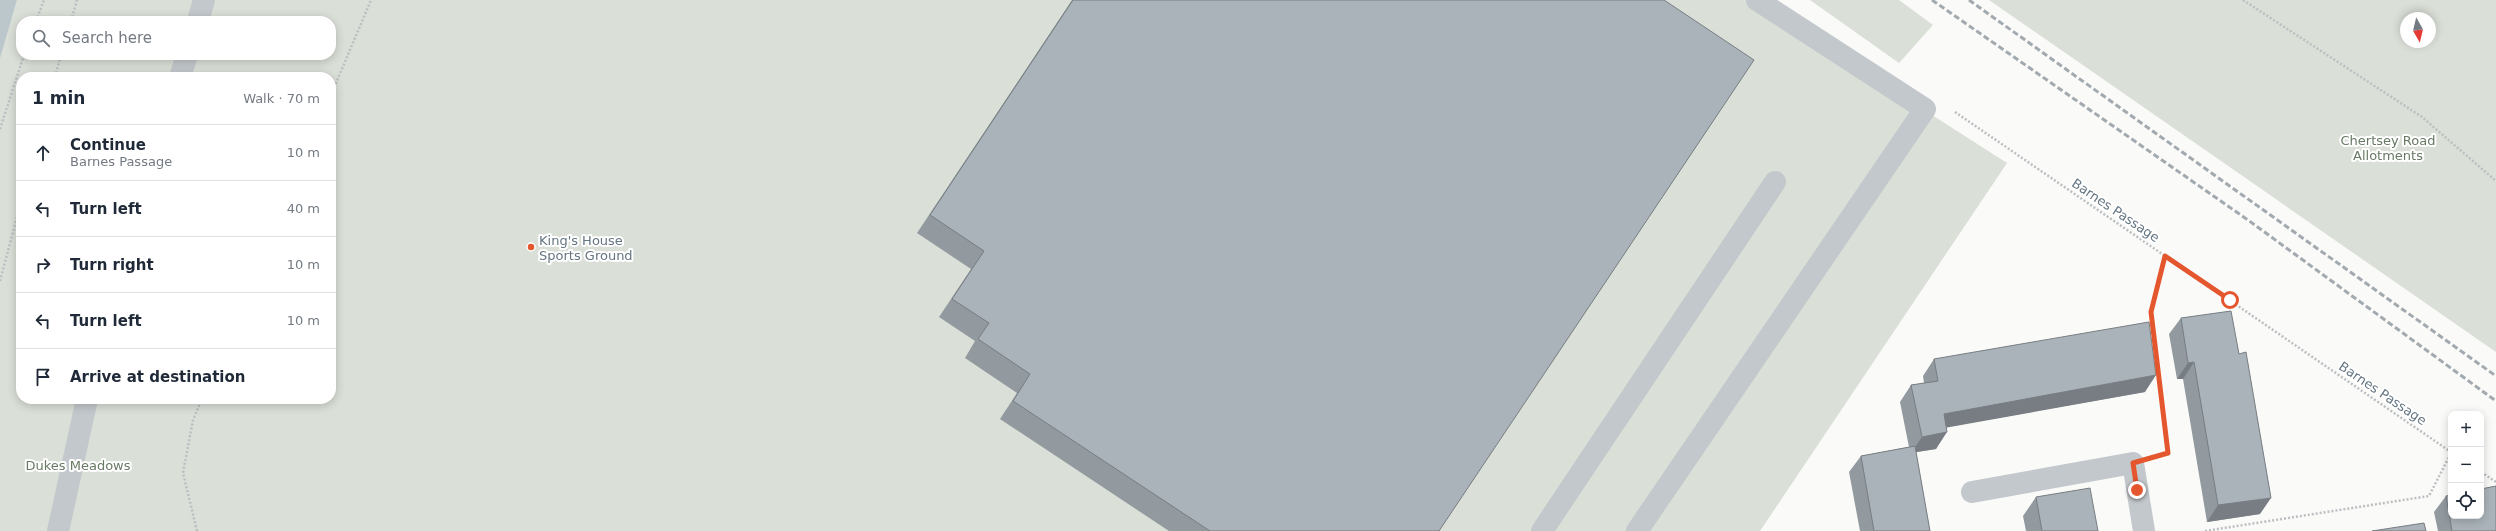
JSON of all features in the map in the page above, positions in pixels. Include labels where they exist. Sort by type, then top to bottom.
[{"type":"street","points":[[199,16],[204,0]]},
{"type":"street","points":[[1637,531],[1925,109],[1757,0]]},
{"type":"street","points":[[182,72],[185,60]]},
{"type":"street","points":[[1542,531],[1775,182]]},
{"type":"street","points":[[58,531],[86,404]]},
{"type":"street","points":[[1972,492],[2133,463],[2144,531]]},
{"type":"path","points":[[38,16],[44,0]]},
{"type":"path","points":[[72,16],[77,0]]},
{"type":"path","points":[[336,82],[371,0]]},
{"type":"path","points":[[2243,0],[2422,117],[2496,181]]},
{"type":"path","points":[[18,72],[22,60]]},
{"type":"path","points":[[56,72],[60,60]]},
{"type":"path","points":[[0,129],[16,80]]},
{"type":"path","name":"Barnes Passage","points":[[1952,110],[2448,450]]},
{"type":"path","points":[[0,281],[16,221]]},
{"type":"path","points":[[2133,463],[2168,453],[2151,312],[2165,256]]},
{"type":"path","points":[[196,531],[183,473],[193,420],[200,404]]},
{"type":"path","points":[[2205,531],[2429,496],[2448,458]]},
{"type":"path","points":[[2484,474],[2496,482]]},
{"type":"green space","name":"Dukes Meadows","points":[[17,0],[1752,0],[2007,163],[1760,531],[0,531],[0,55]]},
{"type":"green space","points":[[1810,0],[1899,0],[1933,25],[1899,63]]},
{"type":"green space","name":"Chertsey Road Allotments","points":[[1989,0],[2496,0],[2496,352]]},
{"type":"shaded area","points":[[0,0],[17,0],[0,58]]},
{"type":"building","points":[[1073,0],[1664,0],[1754,60],[1439,531],[1210,531],[1013,401],[1030,374],[978,339],[989,323],[952,299],[984,251],[930,215]]},
{"type":"building","points":[[2231,311],[2239,354],[2246,352],[2271,498],[2218,505],[2194,362],[2188,363],[2181,318]]},
{"type":"building","points":[[2149,322],[2156,375],[1944,414],[1947,432],[1922,437],[1911,385],[1938,381],[1934,359]]},
{"type":"building","points":[[1915,446],[1930,531],[1874,531],[1861,456]]},
{"type":"building","points":[[2496,486],[2496,531],[2452,531],[2450,519],[2484,519],[2484,488]]},
{"type":"building","points":[[2090,488],[2098,531],[2042,531],[2036,497]]},
{"type":"building","points":[[2446,496],[2448,496],[2448,508]]},
{"type":"building","points":[[2424,523],[2426,531],[2372,531]]},
{"type":"railway","points":[[1932,0],[2248,220],[2496,401]]},
{"type":"railway","points":[[1969,0],[2496,376]]},
{"type":"place","name":"King's House Sports Ground","points":[[531,247]]},
{"type":"route","points":[[2137,490],[2133,463],[2168,453],[2151,312],[2165,256],[2230,300]]}]
